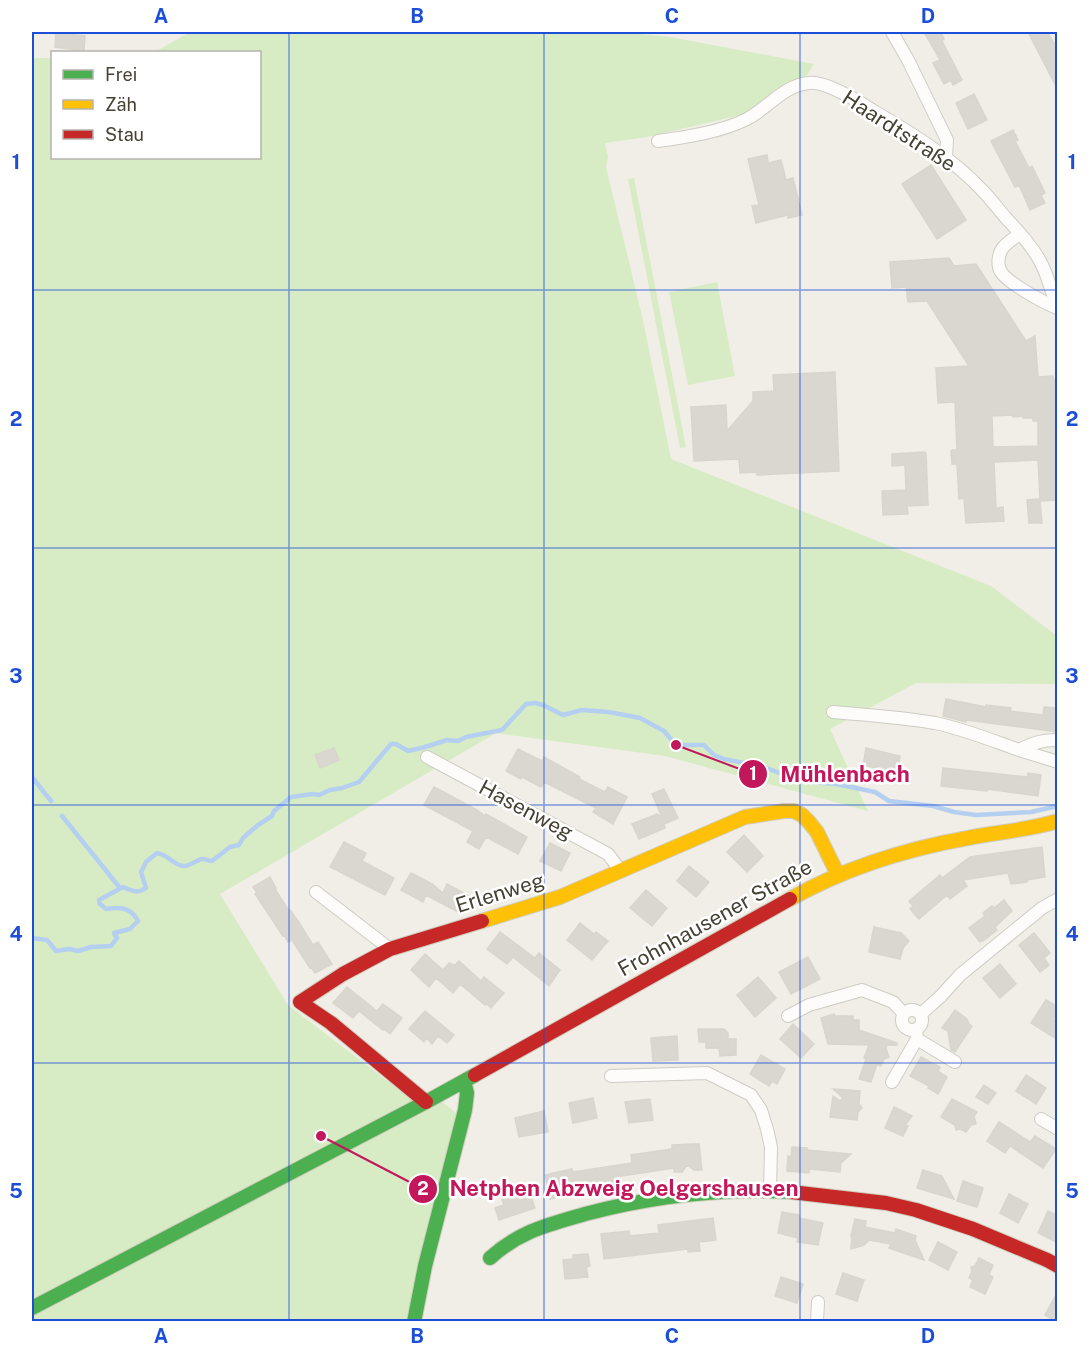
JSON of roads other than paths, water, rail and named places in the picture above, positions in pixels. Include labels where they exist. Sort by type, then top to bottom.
[{"type":"street","points":[[894,32],[947,140],[946,158]]},
{"type":"street","name":"Haardtstraße","points":[[658,141],[705,133],[736,124],[764,108],[793,87],[811,82],[828,87],[857,101],[924,142],[982,190],[1020,234],[1041,264],[1057,308]]},
{"type":"street","name":"Haardtstraße","points":[[1020,234],[1001,250],[998,265],[1001,273],[1016,285],[1057,308]]},
{"type":"street","points":[[833,712],[934,723],[976,734],[1058,762]]},
{"type":"street","points":[[1019,750],[1031,744],[1058,740]]},
{"type":"street","name":"Hasenweg","points":[[427,757],[608,854],[620,870]]},
{"type":"street","name":"Erlenweg","points":[[426,1102],[331,1023],[300,1002],[343,974],[390,949],[560,897],[745,818],[784,811],[802,814],[817,832],[838,875]]},
{"type":"street","name":"Frohnhausener Straße","points":[[32,1308],[426,1102],[804,891],[881,858],[965,838],[1058,821]]},
{"type":"street","points":[[316,892],[390,949]]},
{"type":"street","points":[[921,1014],[960,975],[1042,908],[1058,899]]},
{"type":"street","points":[[788,1016],[809,1005],[862,990],[893,1002],[904,1014]]},
{"type":"street","points":[[892,1082],[916,1034],[922,1022],[921,1014],[915,1010],[907,1011],[902,1022],[904,1025],[910,1030],[916,1034],[955,1062]]},
{"type":"street","points":[[610,1076],[708,1073],[751,1095],[761,1110],[771,1147],[770,1191]]},
{"type":"street","points":[[414,1322],[425,1266],[466,1101],[464,1081]]},
{"type":"street","points":[[1041,1119],[1058,1129]]},
{"type":"street","points":[[490,1258],[524,1234],[615,1206],[692,1194],[770,1191],[809,1193],[896,1205],[956,1222],[1058,1266]]},
{"type":"street","points":[[817,1322],[818,1302]]},
{"type":"waterway","points":[[32,938],[47,940],[56,951],[69,949],[78,951],[91,947],[111,946],[117,938],[114,933],[130,929],[138,921],[128,911],[120,908],[106,909],[99,900],[123,887],[132,891],[146,888],[141,872],[146,862],[157,853],[183,866],[202,859],[212,861],[230,847],[239,845],[243,838],[272,816],[274,811],[291,797],[319,795],[359,782],[391,744],[396,744],[408,751],[447,740],[458,741],[466,737],[502,730],[526,704],[543,705],[563,715],[582,710],[640,718],[664,731],[676,745],[704,745],[714,755],[724,759],[764,767],[800,781],[836,784],[875,792],[889,801],[933,806],[976,815],[1031,812],[1058,806]]},
{"type":"waterway","points":[[32,777],[51,801]]},
{"type":"waterway","points":[[62,816],[120,888]]},
{"type":"place","name":"Mühlenbach","points":[[676,745]]},
{"type":"place","name":"Netphen Abzweig Oelgershausen","points":[[321,1136]]}]
